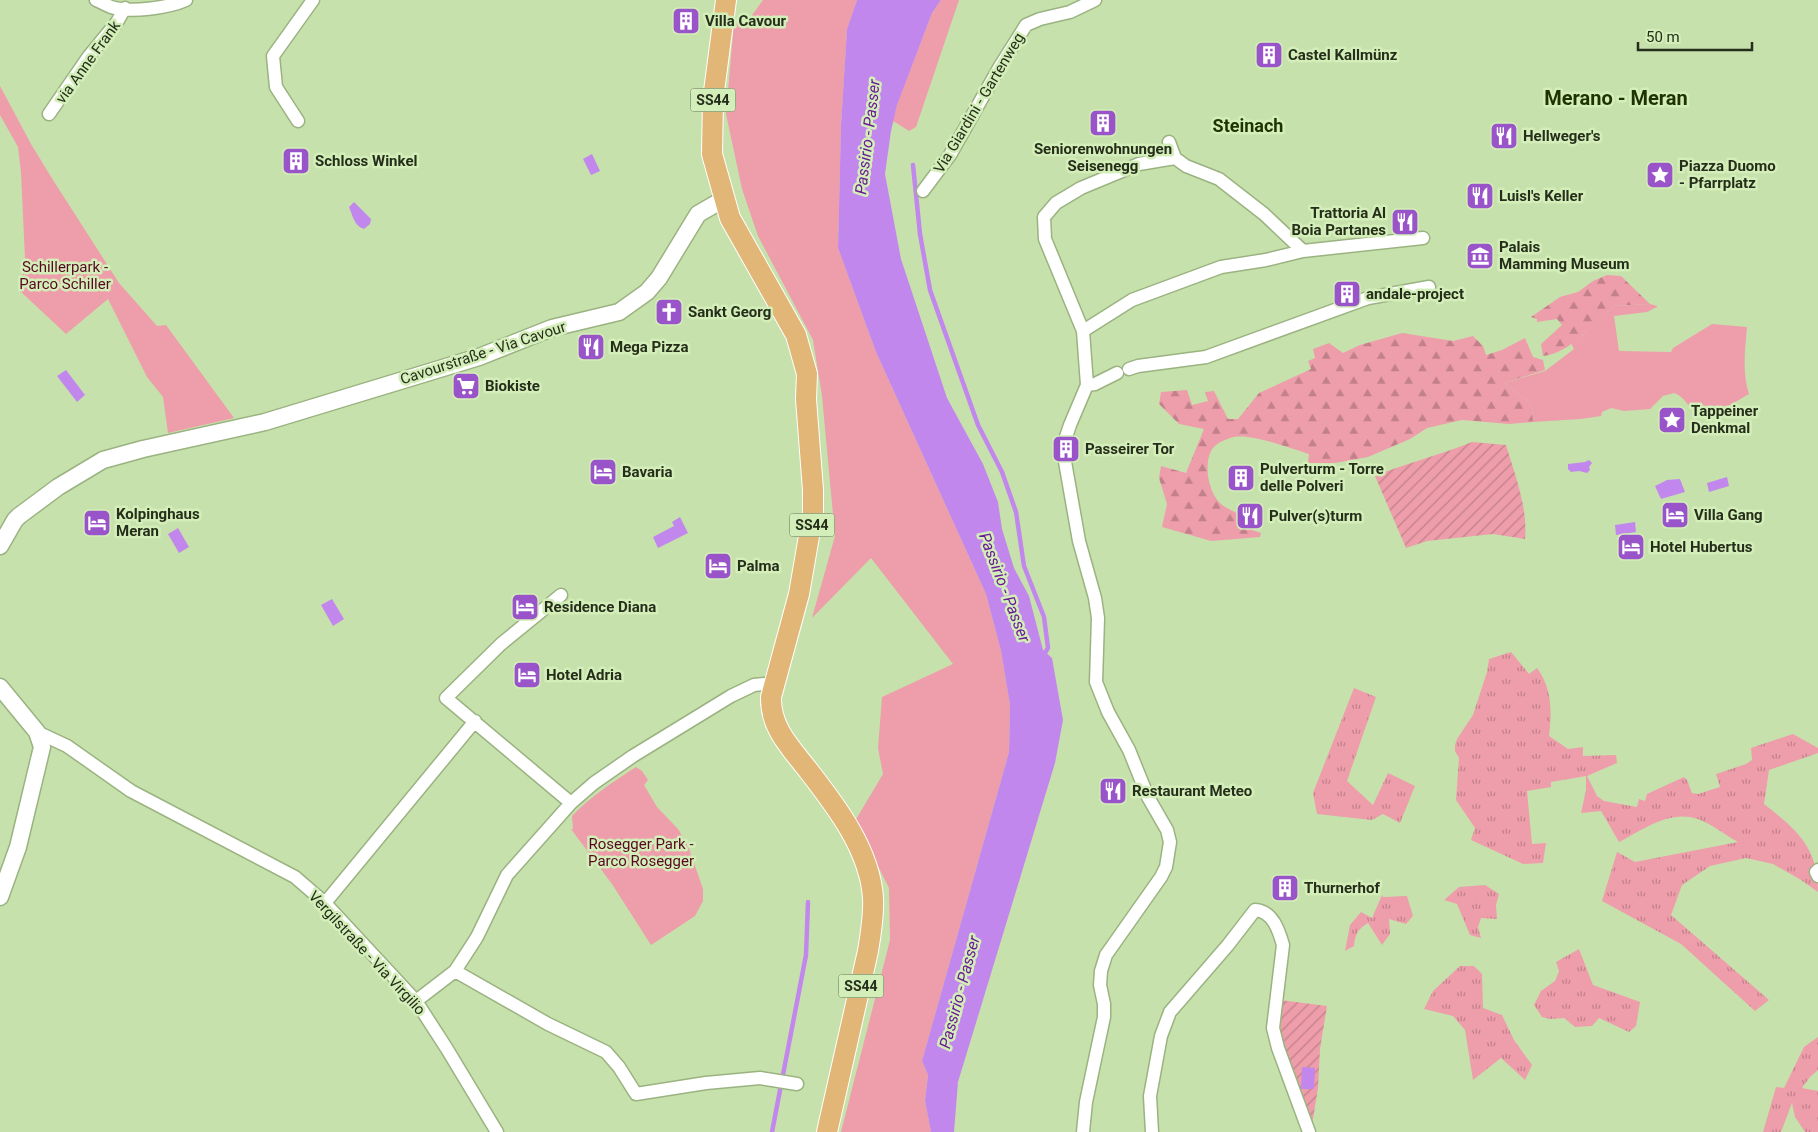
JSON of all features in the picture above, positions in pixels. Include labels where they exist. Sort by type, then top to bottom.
[{"type":"main road","name":"SS44","points":[[726,0],[713,99],[712,154],[730,218],[796,336],[807,374],[806,399],[814,513],[799,594],[774,683],[771,710],[781,736],[818,783],[855,840],[869,874],[873,896],[873,921],[868,951],[827,1132]]},
{"type":"street","points":[[96,0],[112,8],[143,10],[177,4],[186,0]]},
{"type":"street","points":[[298,121],[276,87],[273,56],[313,0]]},
{"type":"street","name":"Via Giardini - Gartenweg","points":[[923,191],[950,155],[999,68],[1026,25],[1040,19],[1070,12],[1095,0]]},
{"type":"street","name":"via Anne Frank","points":[[50,114],[89,56],[117,22],[125,8]]},
{"type":"street","points":[[1169,142],[1175,158],[1186,166],[1219,180],[1264,214],[1303,251]]},
{"type":"street","points":[[1083,1132],[1086,1102],[1104,1017],[1104,1004],[1100,985],[1101,971],[1106,955],[1137,914],[1161,877],[1166,866],[1170,842],[1167,830],[1148,797],[1129,750],[1108,712],[1096,682],[1098,618],[1095,598],[1079,541],[1064,449],[1070,425],[1087,385],[1083,331],[1046,239],[1044,218],[1056,203],[1073,191],[1139,164],[1175,158]]},
{"type":"street","name":"Cavourstraße - Via Cavour","points":[[0,546],[19,516],[58,488],[103,460],[143,449],[265,422],[479,357],[552,328],[619,312],[647,292],[659,278],[698,214],[724,199]]},
{"type":"street","points":[[1083,331],[1132,300],[1221,267],[1266,260],[1303,251],[1424,238]]},
{"type":"street","points":[[1087,385],[1095,384],[1138,366],[1206,357],[1368,298],[1429,287]]},
{"type":"street","points":[[561,595],[501,644],[446,698],[571,803]]},
{"type":"street","points":[[416,1001],[455,971],[477,937],[508,875],[571,803],[594,783],[633,756],[731,696],[754,685],[774,683]]},
{"type":"street","points":[[0,688],[37,732],[41,754],[16,853],[0,897]]},
{"type":"street","points":[[325,904],[475,721]]},
{"type":"street","name":"Vergilstraße - Via Virgilio","points":[[37,732],[67,746],[131,791],[295,877],[325,904],[416,1001],[497,1132]]},
{"type":"street","points":[[1818,870],[1816,872],[1818,876]]},
{"type":"street","points":[[1152,1132],[1151,1087],[1160,1036],[1170,1012],[1228,945],[1255,910],[1262,910],[1273,920],[1280,932],[1283,945],[1274,1028],[1278,1048],[1309,1132]]},
{"type":"street","points":[[455,971],[548,1024],[606,1052],[636,1094],[706,1082],[760,1078],[797,1084]]},
{"type":"green space","points":[[763,0],[857,0],[847,29],[841,125],[838,248],[876,352],[986,594],[1001,651],[1010,705],[1009,752],[922,1061],[928,1075],[925,1101],[931,1132],[841,1132],[890,940],[889,888],[855,821],[883,774],[878,748],[882,697],[953,664],[871,558],[812,618],[835,536],[822,396],[813,340],[758,236],[742,189],[726,114],[734,22],[747,22]]},
{"type":"green space","points":[[941,0],[959,0],[916,127],[909,131],[893,121],[897,104],[932,13]]},
{"type":"green space","name":"Schillerpark - Parco Schiller","points":[[0,86],[31,144],[119,283],[157,326],[166,325],[234,418],[168,433],[163,397],[147,377],[108,299],[66,334],[20,291],[25,259],[21,172],[18,147],[0,115]]},
{"type":"green space","points":[[1607,275],[1621,276],[1650,304],[1613,306],[1572,344],[1553,354],[1543,356],[1541,344],[1562,325],[1557,319],[1537,322],[1537,319],[1531,317],[1560,297],[1578,292],[1593,281]]},
{"type":"green space","points":[[1650,304],[1657,307],[1647,312],[1614,316],[1619,351],[1671,352],[1673,348],[1712,324],[1747,327],[1745,370],[1749,394],[1730,405],[1699,414],[1674,393],[1663,396],[1650,409],[1624,411],[1611,408],[1602,412],[1601,416],[1533,422],[1532,405],[1504,383],[1545,371],[1574,349],[1571,343],[1582,336],[1613,306]]},
{"type":"green space","points":[[1402,333],[1453,341],[1473,336],[1483,346],[1486,355],[1502,350],[1525,338],[1533,357],[1543,360],[1545,370],[1504,383],[1532,405],[1533,422],[1509,424],[1462,420],[1427,428],[1410,439],[1368,457],[1335,463],[1308,463],[1309,454],[1292,448],[1251,438],[1234,437],[1224,440],[1211,451],[1208,463],[1208,477],[1212,491],[1219,502],[1239,514],[1240,522],[1252,530],[1261,533],[1260,537],[1211,541],[1162,527],[1167,504],[1159,478],[1161,466],[1186,473],[1204,429],[1179,424],[1159,404],[1161,392],[1187,390],[1192,405],[1208,401],[1205,392],[1214,391],[1228,419],[1238,419],[1259,393],[1311,369],[1308,361],[1315,358],[1313,349],[1329,343],[1343,353],[1360,345]]},
{"type":"green space","points":[[1472,442],[1506,445],[1523,504],[1525,539],[1493,534],[1427,541],[1406,548],[1375,476]]},
{"type":"green space","points":[[1511,652],[1529,674],[1537,668],[1546,684],[1550,700],[1549,736],[1568,749],[1583,747],[1583,756],[1616,755],[1617,763],[1587,776],[1597,796],[1604,801],[1637,807],[1639,799],[1645,801],[1647,794],[1684,777],[1692,793],[1698,794],[1720,787],[1716,774],[1746,764],[1752,760],[1751,748],[1793,734],[1818,748],[1818,753],[1769,770],[1764,804],[1796,831],[1810,851],[1817,876],[1818,892],[1773,864],[1746,858],[1710,866],[1682,885],[1671,915],[1769,1000],[1755,1011],[1681,944],[1602,901],[1617,852],[1635,862],[1738,842],[1703,821],[1688,817],[1677,817],[1657,822],[1619,842],[1601,811],[1581,813],[1586,790],[1586,776],[1551,782],[1551,787],[1527,791],[1532,844],[1546,843],[1543,863],[1523,864],[1471,840],[1475,828],[1456,800],[1459,758],[1455,751],[1455,745],[1473,715],[1487,672],[1489,659]]},
{"type":"green space","points":[[1354,688],[1376,697],[1347,781],[1373,805],[1388,773],[1415,786],[1400,823],[1383,814],[1372,820],[1317,814],[1313,793]]},
{"type":"green space","name":"Rosegger Park - Parco Rosegger","points":[[636,767],[642,771],[648,780],[644,785],[657,807],[678,829],[688,846],[703,889],[703,901],[695,916],[651,945],[612,884],[571,829],[573,829],[572,816],[579,809],[602,790]]},
{"type":"green space","points":[[1485,885],[1499,894],[1496,905],[1497,919],[1481,918],[1478,927],[1481,938],[1470,935],[1457,904],[1444,900],[1459,887]]},
{"type":"green space","points":[[1382,895],[1383,897],[1407,896],[1413,916],[1406,924],[1389,919],[1390,934],[1382,945],[1368,923],[1358,932],[1354,946],[1345,951],[1350,925],[1361,912],[1372,918]]},
{"type":"green space","points":[[1579,949],[1593,985],[1640,1002],[1636,1026],[1629,1032],[1599,1018],[1592,1026],[1575,1027],[1564,1018],[1550,1019],[1542,1017],[1534,1005],[1541,991],[1555,981],[1559,971],[1556,962]]},
{"type":"green space","points":[[1460,966],[1474,966],[1482,974],[1483,1008],[1502,1015],[1514,1040],[1532,1065],[1525,1080],[1501,1058],[1473,1080],[1465,1030],[1453,1016],[1424,1009],[1433,991]]},
{"type":"green space","points":[[1280,1000],[1327,1006],[1320,1049],[1318,1088],[1312,1125],[1281,1039]]},
{"type":"green space","points":[[1818,1037],[1818,1070],[1802,1088],[1818,1091],[1818,1132],[1805,1132],[1795,1117],[1792,1103],[1781,1132],[1763,1132],[1776,1087],[1784,1088],[1804,1047]]},
{"type":"water","name":"Passirio - Passer","points":[[857,0],[941,0],[932,13],[897,105],[885,174],[901,259],[947,398],[983,464],[998,502],[1002,529],[1014,568],[1029,596],[1043,650],[1052,658],[1063,720],[1055,763],[958,1082],[954,1132],[931,1132],[925,1101],[928,1075],[922,1061],[1009,752],[1010,705],[1001,651],[986,594],[876,352],[838,248],[841,125],[847,29]]},
{"type":"water","points":[[592,154],[600,171],[591,175],[583,159]]},
{"type":"water","points":[[354,202],[371,219],[370,224],[364,229],[356,223],[349,207]]},
{"type":"water","points":[[66,370],[85,395],[77,402],[57,376]]},
{"type":"water","points":[[1589,460],[1592,463],[1587,473],[1571,472],[1568,469],[1568,464]]},
{"type":"water","points":[[1727,477],[1729,486],[1709,492],[1707,483]]},
{"type":"water","points":[[1680,479],[1685,492],[1661,499],[1655,486],[1667,480]]},
{"type":"water","points":[[680,517],[688,533],[658,548],[653,537],[674,526],[672,522]]},
{"type":"water","points":[[1635,522],[1636,532],[1616,535],[1615,525]]},
{"type":"water","points":[[178,528],[189,547],[179,553],[168,534]]},
{"type":"water","points":[[332,599],[344,619],[333,626],[321,605]]},
{"type":"water","points":[[1302,1067],[1315,1068],[1314,1089],[1301,1089]]},
{"type":"waterway","points":[[913,165],[920,234],[930,290],[978,425],[1002,472],[1016,512],[1024,566],[1044,617],[1048,648],[1043,656]]},
{"type":"waterway","points":[[772,1132],[806,955],[808,902]]},
{"type":"place","name":"Villa Cavour","points":[[686,21]]},
{"type":"place","name":"Castel Kallmünz","points":[[1269,55]]},
{"type":"place","name":"Seniorenwohnungen Seisenegg","points":[[1103,123]]},
{"type":"place","name":"Hellweger's","points":[[1504,136]]},
{"type":"place","name":"Schloss Winkel","points":[[296,161]]},
{"type":"place","name":"Piazza Duomo - Pfarrplatz","points":[[1660,175]]},
{"type":"place","name":"Luisl's Keller","points":[[1480,196]]},
{"type":"place","name":"Trattoria Al Boia Partanes","points":[[1405,222]]},
{"type":"place","name":"Palais Mamming Museum","points":[[1480,256]]},
{"type":"place","name":"andale-project","points":[[1347,294]]},
{"type":"place","name":"Sankt Georg","points":[[669,312]]},
{"type":"place","name":"Mega Pizza","points":[[591,347]]},
{"type":"place","name":"Biokiste","points":[[466,386]]},
{"type":"place","name":"Tappeiner Denkmal","points":[[1672,420]]},
{"type":"place","name":"Passeirer Tor","points":[[1066,449]]},
{"type":"place","name":"Bavaria","points":[[603,472]]},
{"type":"place","name":"Pulverturm - Torre delle Polveri","points":[[1241,478]]},
{"type":"place","name":"Villa Gang","points":[[1675,515]]},
{"type":"place","name":"Pulver(s)turm","points":[[1250,516]]},
{"type":"place","name":"Kolpinghaus Meran","points":[[97,523]]},
{"type":"place","name":"Hotel Hubertus","points":[[1631,547]]},
{"type":"place","name":"Palma","points":[[718,566]]},
{"type":"place","name":"Residence Diana","points":[[525,607]]},
{"type":"place","name":"Hotel Adria","points":[[527,675]]},
{"type":"place","name":"Restaurant Meteo","points":[[1113,791]]},
{"type":"place","name":"Thurnerhof","points":[[1285,888]]},
{"type":"district","name":"Merano - Meran","points":[[1616,98]]},
{"type":"district","name":"Steinach","points":[[1248,126]]}]
